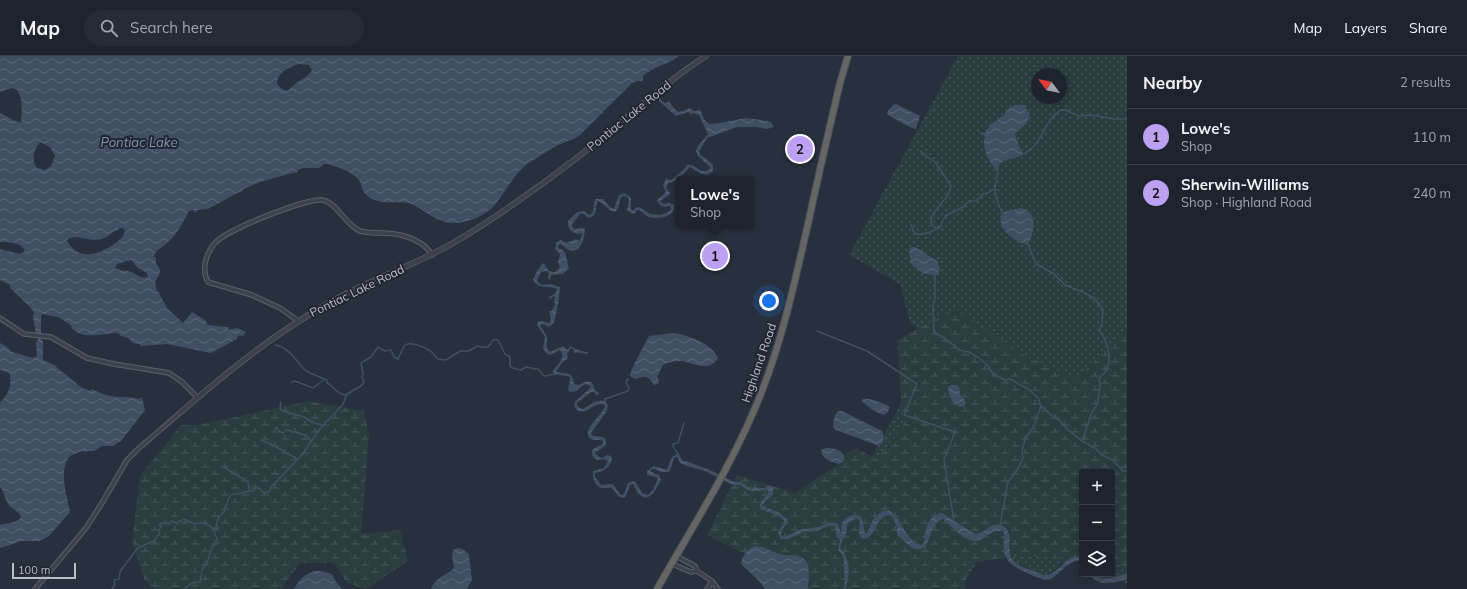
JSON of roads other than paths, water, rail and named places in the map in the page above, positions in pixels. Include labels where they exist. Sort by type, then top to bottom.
[{"type":"highway","name":"Highland Road","points":[[657,589],[730,461],[753,414],[780,339],[848,56]]},
{"type":"street","name":"Pontiac Lake Road","points":[[36,589],[86,528],[127,460],[197,397],[245,358],[298,321],[345,294],[432,255],[467,235],[588,149],[706,56]]},
{"type":"street","points":[[298,321],[285,310],[257,297],[231,288],[216,286],[208,282],[205,270],[206,261],[216,242],[255,221],[285,210],[322,200],[329,203],[358,230],[366,233],[396,234],[406,236],[426,247],[432,255]]},
{"type":"street","points":[[0,318],[24,334],[45,336],[58,340],[87,358],[169,373],[182,382],[197,397]]},
{"type":"street","points":[[676,556],[694,566],[697,571],[712,581],[718,589]]},
{"type":"street","points":[[672,564],[691,572],[697,571]]},
{"type":"street","points":[[707,589],[712,581]]},
{"type":"water","name":"Pontiac Lake","points":[[0,56],[679,56],[647,73],[643,76],[643,80],[632,83],[580,135],[572,140],[558,145],[526,165],[493,207],[477,218],[457,223],[445,222],[436,219],[420,208],[411,204],[403,202],[384,202],[373,199],[367,196],[356,177],[336,166],[327,164],[324,164],[319,168],[303,168],[297,172],[248,187],[242,190],[242,192],[239,192],[208,209],[197,210],[197,212],[194,212],[194,210],[189,211],[180,228],[171,240],[155,253],[154,256],[156,259],[156,264],[159,267],[160,273],[155,282],[157,292],[158,291],[167,308],[183,323],[192,312],[205,320],[208,325],[229,327],[228,330],[237,328],[246,332],[243,336],[240,335],[237,339],[211,353],[167,344],[141,346],[133,343],[128,338],[121,336],[118,333],[93,335],[81,334],[58,317],[42,314],[41,339],[43,341],[43,360],[54,365],[82,388],[90,391],[92,389],[115,397],[139,399],[142,397],[145,410],[121,441],[113,446],[102,446],[94,451],[82,451],[70,456],[66,462],[64,483],[70,512],[49,536],[40,541],[22,541],[0,548],[0,525],[15,522],[21,517],[19,513],[7,503],[0,487],[0,402],[7,393],[10,385],[10,377],[9,373],[0,370],[0,343],[12,352],[33,358],[37,356],[36,343],[38,334],[36,334],[33,317],[34,312],[10,288],[10,285],[0,280],[0,249],[19,254],[25,251],[18,244],[11,242],[0,242],[0,113],[15,121],[21,122],[22,110],[19,93],[17,90],[12,88],[0,92]],"holes":[[[298,64],[309,65],[312,70],[308,75],[287,91],[282,89],[277,84],[279,76],[284,71]],[[40,142],[50,147],[55,156],[51,166],[45,170],[37,168],[34,162],[34,155]],[[123,228],[125,231],[123,236],[108,248],[95,253],[84,254],[76,251],[67,241],[73,237],[94,240],[100,239]],[[131,260],[138,268],[147,273],[148,277],[140,277],[131,272],[117,269],[115,268],[117,264]]]},
{"type":"water","points":[[659,97],[664,103],[670,102],[678,112],[689,108],[694,111],[700,109],[704,119],[709,124],[746,118],[768,121],[771,122],[774,127],[767,129],[757,127],[737,127],[707,138],[699,151],[700,154],[713,165],[713,171],[704,174],[690,167],[680,176],[676,176],[687,165],[703,171],[710,169],[710,167],[698,156],[696,151],[698,146],[708,134],[699,115],[693,113],[690,115],[688,112],[676,116],[657,99]]},
{"type":"water","points":[[896,104],[920,116],[916,129],[907,126],[888,115],[887,112],[893,105]]},
{"type":"water","points":[[1015,105],[1025,105],[1026,109],[1030,113],[1027,123],[1015,133],[1023,155],[1003,161],[998,165],[997,170],[986,154],[984,146],[985,136],[977,132],[985,133],[991,124],[1003,116],[1009,108]]},
{"type":"water","points":[[676,176],[676,179],[668,183],[666,188],[670,193],[669,195],[660,201],[664,204],[669,203],[674,205],[674,209],[669,215],[662,218],[653,218],[646,216],[639,210],[637,210],[634,214],[631,213],[627,210],[629,199],[625,196],[621,197],[618,208],[615,212],[598,201],[594,215],[588,218],[584,214],[580,214],[572,224],[573,228],[575,229],[585,228],[583,240],[579,248],[571,251],[561,244],[558,246],[558,248],[565,253],[569,268],[563,274],[551,275],[550,280],[548,278],[549,273],[546,271],[541,272],[537,281],[541,284],[550,284],[560,287],[554,323],[549,327],[543,324],[540,325],[547,337],[548,350],[550,352],[563,346],[567,350],[571,346],[575,349],[589,353],[575,353],[571,348],[567,354],[568,358],[561,364],[556,372],[571,375],[574,384],[579,385],[589,382],[593,384],[594,389],[600,394],[597,396],[594,392],[591,392],[577,403],[580,408],[583,409],[598,401],[604,401],[608,405],[606,412],[591,433],[593,436],[603,437],[606,440],[606,445],[595,453],[602,458],[607,455],[611,456],[612,459],[606,469],[595,473],[595,477],[601,485],[612,484],[622,495],[624,494],[628,483],[633,481],[642,493],[648,495],[653,490],[658,479],[647,475],[647,471],[654,466],[667,469],[672,457],[678,452],[682,460],[705,468],[735,482],[741,482],[748,487],[765,488],[769,485],[773,487],[773,494],[762,506],[778,512],[787,519],[781,533],[783,537],[803,529],[815,528],[832,522],[838,524],[841,534],[843,521],[850,516],[859,516],[862,518],[866,534],[875,517],[883,511],[889,511],[895,515],[908,536],[914,542],[921,545],[924,543],[926,529],[930,520],[937,514],[942,513],[975,534],[994,525],[1005,527],[1008,530],[1010,551],[1013,560],[1023,567],[1044,575],[1049,575],[1066,561],[1076,556],[1079,556],[1079,561],[1069,564],[1048,580],[1032,576],[1014,566],[1010,562],[1004,551],[1004,533],[1002,531],[989,534],[979,540],[969,540],[955,530],[944,519],[942,519],[933,528],[925,547],[916,549],[897,535],[897,527],[892,516],[883,518],[872,534],[864,539],[859,533],[860,521],[857,518],[848,523],[846,535],[840,546],[848,562],[849,573],[847,584],[845,589],[843,589],[846,577],[843,556],[838,550],[840,540],[836,536],[836,526],[829,526],[816,531],[804,532],[788,539],[781,539],[778,533],[785,521],[777,515],[760,509],[761,501],[769,491],[767,490],[753,491],[747,490],[740,485],[733,485],[705,471],[680,463],[677,457],[674,458],[669,472],[661,472],[651,469],[651,472],[659,475],[661,480],[653,494],[650,496],[644,497],[639,494],[633,484],[630,485],[624,498],[619,497],[612,488],[603,488],[598,486],[593,476],[593,471],[604,468],[608,461],[604,459],[598,460],[593,457],[593,449],[603,444],[603,441],[591,439],[588,436],[588,432],[605,406],[603,404],[599,404],[582,412],[578,411],[574,406],[575,402],[591,386],[585,384],[576,391],[570,392],[568,390],[570,377],[554,374],[553,371],[561,361],[562,353],[560,350],[550,355],[547,354],[543,348],[545,337],[537,325],[538,322],[541,321],[549,323],[551,321],[549,311],[552,311],[555,304],[555,297],[554,296],[550,299],[549,297],[555,294],[557,289],[540,286],[533,280],[543,263],[551,272],[555,272],[560,267],[558,262],[560,254],[555,249],[556,243],[561,240],[566,243],[576,239],[580,241],[582,234],[571,231],[568,226],[568,221],[577,212],[584,211],[589,215],[591,214],[593,212],[596,199],[603,199],[610,207],[614,209],[619,195],[625,193],[631,198],[631,210],[633,211],[635,208],[639,207],[650,214],[660,215],[669,212],[671,208],[670,206],[665,207],[660,205],[657,200],[666,192],[663,185],[666,179],[672,180]]},
{"type":"water","points":[[1021,208],[1029,212],[1033,220],[1031,238],[1027,244],[1024,244],[1006,233],[1002,227],[1000,217],[1004,212]]},
{"type":"water","points":[[911,247],[915,247],[937,261],[940,269],[937,275],[926,274],[911,264],[909,251]]},
{"type":"water","points":[[674,333],[692,338],[705,344],[718,358],[714,363],[706,366],[681,361],[665,364],[657,377],[659,381],[658,384],[654,385],[650,379],[646,377],[635,379],[630,376],[649,336]]},
{"type":"water","points":[[952,385],[959,387],[960,394],[966,402],[964,407],[957,406],[952,401],[948,387]]},
{"type":"water","points":[[863,399],[873,400],[887,405],[890,407],[888,412],[884,415],[872,410],[862,401]]},
{"type":"water","points":[[838,411],[842,411],[882,431],[884,437],[881,444],[879,446],[834,429],[833,425],[835,415]]},
{"type":"water","points":[[826,448],[840,451],[844,455],[844,461],[839,464],[825,458],[821,453],[821,450]]},
{"type":"water","points":[[755,546],[781,555],[798,556],[803,558],[808,565],[809,570],[808,589],[765,589],[761,583],[741,564],[745,553]]},
{"type":"water","points":[[458,548],[464,550],[469,555],[472,580],[467,589],[431,589],[438,579],[454,568],[452,556],[453,550]]},
{"type":"water","points":[[315,571],[332,574],[342,589],[294,589],[303,577],[308,573]]},
{"type":"water","points":[[1127,574],[1127,579],[1111,583],[1102,583],[1092,577],[1099,577],[1106,579]]},
{"type":"waterway","points":[[1022,154],[1029,151],[1034,146],[1050,120],[1061,110],[1065,110],[1079,116],[1091,115],[1114,119],[1127,119]]},
{"type":"waterway","points":[[920,151],[936,163],[951,186],[948,195],[933,214],[931,222],[936,228]]},
{"type":"waterway","points":[[998,170],[995,188],[996,197],[1003,216]]},
{"type":"waterway","points":[[911,224],[913,231],[918,235],[930,232],[940,227],[945,216],[963,207],[969,201],[976,201],[983,194],[994,189]]},
{"type":"waterway","points":[[1027,242],[1036,264],[1054,274],[1065,285],[1085,293],[1095,299],[1103,309],[1102,324],[1099,330],[1108,349],[1109,359],[1106,370],[1099,379],[1100,386],[1097,405],[1092,412],[1082,441]]},
{"type":"waterway","points":[[935,275],[935,300],[933,305],[934,332],[959,350],[969,352],[978,357],[988,366],[993,374],[1005,380],[1010,379],[1028,389],[1038,398],[1041,406],[1059,420],[1067,429],[1082,441],[1095,448],[1102,455],[1113,460],[1123,471],[1127,471]]},
{"type":"waterway","points":[[817,331],[867,351],[917,384],[904,415],[955,432],[944,460],[954,521]]},
{"type":"waterway","points":[[185,588],[194,582],[200,582],[202,570],[207,563],[212,547],[218,542],[214,529],[218,528],[216,525],[219,517],[225,510],[229,498],[233,494],[253,491],[258,487],[264,493],[269,492],[272,486],[302,455],[319,430],[343,404],[347,394],[361,386],[364,382],[361,363],[371,357],[378,347],[385,351],[391,350],[394,357],[398,359],[405,345],[413,344],[429,350],[438,359],[446,360],[460,351],[469,351],[477,346],[488,347],[494,340],[498,340],[505,354],[510,357],[510,365],[512,368],[521,370],[526,367],[538,369],[544,376],[555,374]]},
{"type":"waterway","points":[[275,345],[289,352],[306,371],[327,380],[327,383],[338,392],[346,395]]},
{"type":"waterway","points":[[292,382],[295,381],[313,388],[325,379]]},
{"type":"waterway","points":[[605,403],[605,399],[628,391],[629,388],[626,382],[628,379]]},
{"type":"waterway","points":[[281,402],[280,408],[282,411],[304,417],[314,423],[323,425]]},
{"type":"waterway","points":[[1000,525],[1008,482],[1016,472],[1023,458],[1022,452],[1025,439],[1034,426],[1041,406]]},
{"type":"waterway","points":[[677,453],[673,444],[678,443],[684,423]]},
{"type":"waterway","points":[[276,427],[283,433],[287,430],[306,435],[311,441]]},
{"type":"waterway","points":[[261,440],[297,459]]},
{"type":"waterway","points":[[222,466],[248,482],[249,490]]},
{"type":"waterway","points":[[112,589],[115,584],[114,580],[119,579],[121,570],[138,548],[154,541],[159,535],[161,526],[159,525],[161,523],[169,524],[172,521],[177,524],[179,521],[184,519],[195,524],[205,524],[214,529]]},
{"type":"place","name":"Sherwin-Williams","points":[[800,149]]},
{"type":"place","name":"Lowe's","points":[[715,256]]}]
